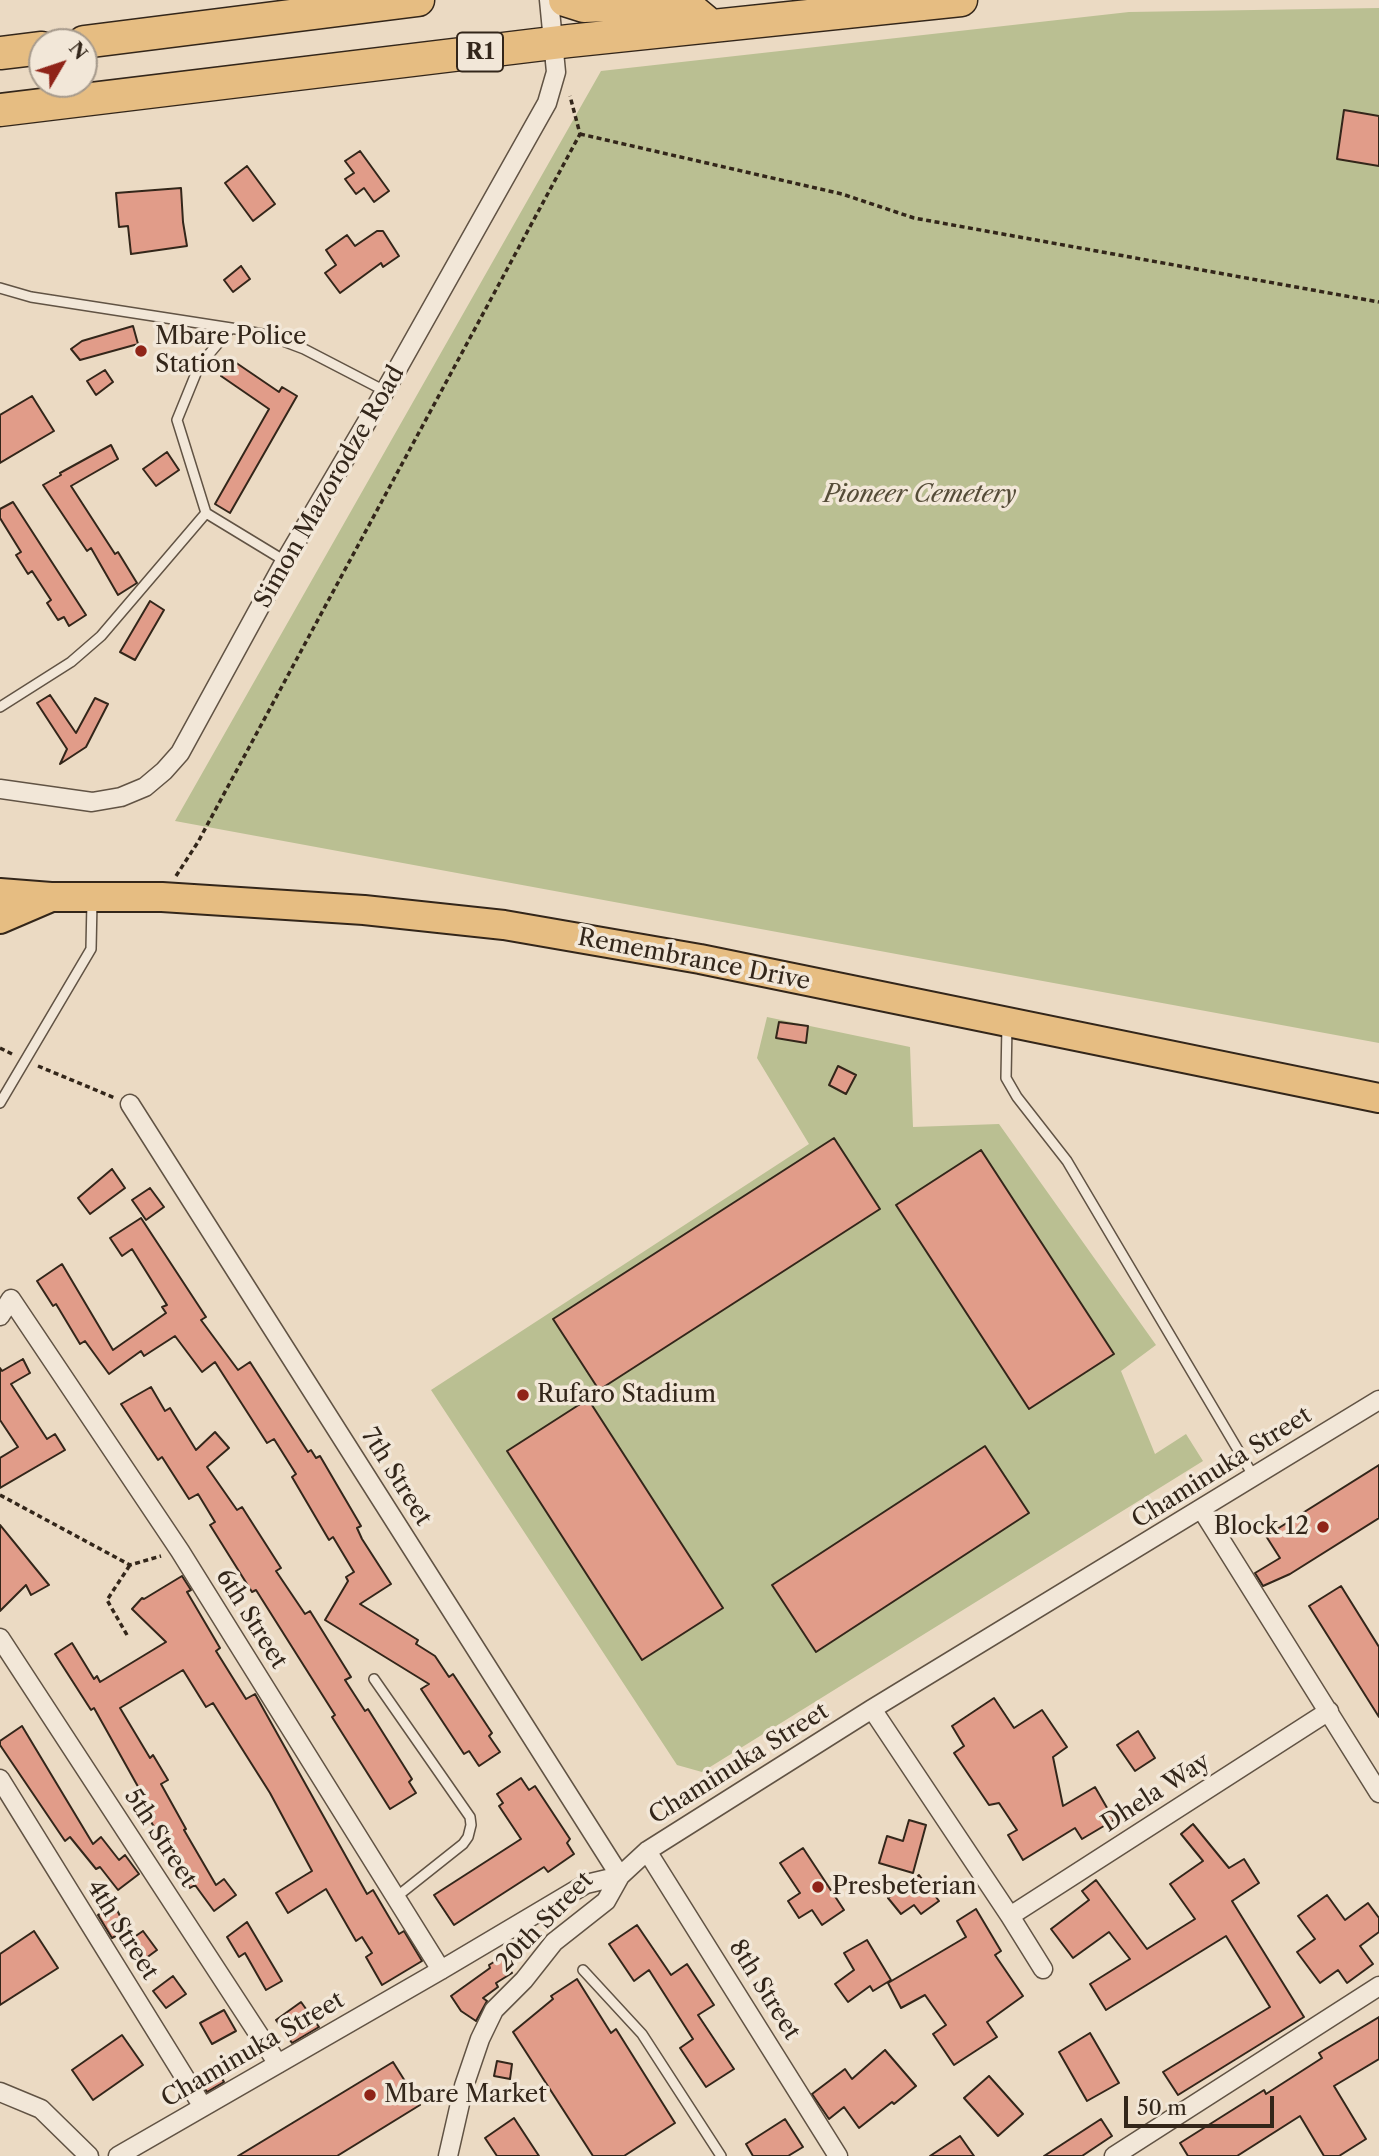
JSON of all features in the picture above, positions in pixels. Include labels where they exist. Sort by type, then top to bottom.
[{"type":"highway","points":[[98,40],[418,0]]},
{"type":"highway","points":[[565,0],[584,6],[679,2],[711,26]]},
{"type":"highway","name":"R1","points":[[0,110],[555,43],[961,0]]},
{"type":"highway","points":[[0,53],[28,50]]},
{"type":"main road","name":"Remembrance Drive","points":[[0,893],[51,897],[162,897],[364,910],[504,925],[700,959],[1379,1098]]},
{"type":"main road","points":[[0,919],[51,897]]},
{"type":"street","name":"Simon Mazorodze Road","points":[[0,789],[92,802],[121,797],[145,787],[180,753],[285,561],[385,391],[547,103],[556,72],[549,0]]},
{"type":"street","name":"7th Street","points":[[130,1104],[620,1876]]},
{"type":"street","name":"6th Street","points":[[0,1316],[11,1299],[180,1551],[441,1970]]},
{"type":"street","name":"Chaminuka Street","points":[[118,2156],[586,1884],[620,1876],[647,1851],[872,1709],[1379,1400]]},
{"type":"street","points":[[1202,1510],[1379,1793]]},
{"type":"street","name":"5th Street","points":[[0,1638],[278,2064]]},
{"type":"street","points":[[872,1709],[1010,1916],[1042,1969]]},
{"type":"street","name":"Dhela Way","points":[[1010,1916],[1329,1711]]},
{"type":"street","name":"4th Street","points":[[0,1779],[203,2108]]},
{"type":"street","name":"8th Street","points":[[647,1851],[838,2156]]},
{"type":"street","name":"20th Street","points":[[448,2156],[464,2086],[480,2039],[494,2010],[524,1980],[554,1942],[606,1901],[620,1876]]},
{"type":"street","points":[[1114,2156],[1379,1986]]},
{"type":"street","points":[[0,2092],[41,2109],[89,2156]]},
{"type":"lane","points":[[0,288],[31,297],[267,335],[304,349],[385,391]]},
{"type":"lane","points":[[231,328],[199,366],[177,420],[206,513],[285,561]]},
{"type":"lane","points":[[0,707],[71,662],[101,636],[206,513]]},
{"type":"lane","points":[[0,1103],[91,949],[92,897]]},
{"type":"lane","points":[[1007,1023],[1006,1078],[1017,1097],[1067,1161],[1255,1477]]},
{"type":"lane","points":[[374,1679],[470,1817],[471,1825],[463,1844],[396,1898]]},
{"type":"lane","points":[[583,1969],[642,2034],[721,2156]]},
{"type":"path","points":[[162,897],[198,842],[580,134],[569,95]]},
{"type":"path","points":[[580,134],[842,194],[914,218],[1379,302]]},
{"type":"path","points":[[0,1048],[130,1104]]},
{"type":"path","points":[[0,1495],[130,1565]]},
{"type":"path","points":[[127,1636],[107,1600],[130,1565],[180,1551]]},
{"type":"green space","name":"Pioneer Cemetery","points":[[1379,8],[1379,1043],[175,821],[601,71],[1129,12]]},
{"type":"green space","name":"Rufaro Stadium","points":[[767,1017],[910,1047],[913,1127],[999,1124],[1156,1345],[1121,1371],[1155,1454],[1186,1434],[1203,1461],[702,1772],[677,1765],[431,1390],[809,1144],[757,1058]]},
{"type":"building","points":[[1344,110],[1379,116],[1379,166],[1337,159]]},
{"type":"building","points":[[360,151],[389,191],[374,202],[364,188],[356,194],[345,179],[354,173],[345,161]]},
{"type":"building","points":[[247,166],[275,204],[253,221],[225,183]]},
{"type":"building","points":[[181,188],[187,246],[131,254],[128,226],[119,227],[116,193]]},
{"type":"building","points":[[377,231],[383,231],[399,256],[383,267],[381,263],[340,293],[325,273],[336,265],[326,250],[347,235],[355,246]]},
{"type":"building","points":[[241,266],[250,279],[233,292],[224,280]]},
{"type":"building","points":[[133,326],[138,344],[80,360],[71,349],[82,341]]},
{"type":"building","points":[[232,360],[279,392],[282,387],[297,396],[230,513],[215,504],[269,409],[221,376]]},
{"type":"building","points":[[105,370],[113,382],[96,395],[87,381]]},
{"type":"building","points":[[32,396],[54,431],[0,463],[0,415]]},
{"type":"building","points":[[111,445],[118,459],[71,486],[137,583],[118,595],[91,548],[87,551],[43,485]]},
{"type":"building","points":[[167,452],[179,470],[156,486],[143,469]]},
{"type":"building","points":[[13,502],[86,615],[69,626],[64,617],[58,620],[47,603],[51,600],[32,571],[28,574],[16,555],[21,552],[0,518],[0,509]]},
{"type":"building","points":[[150,601],[164,610],[135,660],[120,652]]},
{"type":"building","points":[[50,695],[76,733],[95,698],[108,704],[86,747],[60,764],[67,749],[37,703]]},
{"type":"building","points":[[779,1022],[808,1026],[806,1043],[776,1038]]},
{"type":"building","points":[[838,1066],[856,1075],[846,1094],[829,1085]]},
{"type":"building","points":[[834,1138],[880,1209],[599,1390],[553,1319]]},
{"type":"building","points":[[981,1150],[1114,1354],[1029,1409],[896,1205]]},
{"type":"building","points":[[112,1169],[125,1188],[90,1214],[78,1198]]},
{"type":"building","points":[[150,1188],[164,1207],[146,1220],[132,1200]]},
{"type":"building","points":[[141,1218],[206,1317],[201,1320],[238,1370],[250,1362],[308,1452],[311,1450],[316,1458],[320,1456],[361,1526],[357,1528],[362,1539],[391,1584],[360,1604],[418,1640],[416,1644],[435,1656],[449,1677],[453,1674],[492,1733],[489,1736],[500,1752],[479,1766],[469,1751],[464,1754],[421,1689],[429,1684],[325,1620],[348,1581],[346,1577],[354,1572],[333,1537],[329,1540],[292,1477],[296,1474],[274,1439],[267,1443],[215,1362],[202,1372],[175,1336],[144,1356],[141,1351],[109,1374],[85,1341],[80,1344],[56,1304],[53,1306],[37,1281],[62,1264],[113,1350],[166,1313],[162,1307],[167,1305],[132,1249],[122,1256],[110,1238]]},
{"type":"building","points":[[23,1359],[30,1373],[11,1384],[47,1439],[55,1434],[65,1450],[0,1488],[0,1458],[18,1447],[0,1420],[0,1368],[2,1371]]},
{"type":"building","points":[[151,1387],[165,1411],[170,1408],[196,1450],[215,1432],[229,1448],[207,1467],[237,1510],[242,1507],[281,1568],[276,1571],[305,1614],[310,1611],[351,1677],[345,1680],[365,1711],[368,1709],[412,1779],[409,1782],[416,1793],[390,1809],[332,1717],[335,1715],[256,1590],[252,1592],[210,1525],[215,1522],[198,1494],[189,1499],[162,1457],[158,1460],[121,1404]]},
{"type":"building","points":[[588,1399],[723,1608],[642,1660],[507,1451]]},
{"type":"building","points":[[985,1446],[1029,1513],[816,1652],[772,1585]]},
{"type":"building","name":"Block 12","points":[[1379,1465],[1379,1518],[1290,1574],[1263,1586],[1255,1573],[1280,1558],[1266,1536]]},
{"type":"building","points":[[0,1525],[49,1585],[31,1595],[26,1585],[0,1611]]},
{"type":"building","points":[[182,1576],[191,1590],[187,1592],[220,1648],[216,1651],[246,1699],[255,1694],[367,1894],[373,1890],[399,1934],[404,1931],[422,1961],[382,1985],[366,1957],[372,1953],[362,1937],[356,1941],[326,1889],[288,1913],[276,1893],[312,1871],[270,1793],[213,1703],[206,1707],[183,1670],[120,1708],[150,1758],[153,1755],[168,1780],[161,1784],[216,1885],[224,1879],[236,1895],[214,1911],[195,1885],[190,1888],[150,1820],[155,1817],[94,1708],[91,1710],[55,1654],[72,1643],[94,1679],[97,1676],[100,1682],[166,1642],[132,1609],[142,1598]]},
{"type":"building","points":[[1341,1586],[1379,1647],[1379,1717],[1309,1606]]},
{"type":"building","points":[[994,1698],[1014,1728],[1042,1710],[1067,1747],[1053,1757],[1063,1806],[1095,1787],[1114,1820],[1082,1839],[1075,1828],[1023,1860],[1008,1835],[1017,1830],[999,1803],[989,1805],[954,1753],[964,1746],[952,1726]]},
{"type":"building","points":[[22,1726],[93,1844],[101,1837],[119,1860],[125,1855],[139,1874],[118,1890],[100,1867],[96,1869],[70,1837],[65,1841],[0,1745],[0,1741]]},
{"type":"building","points":[[1138,1731],[1155,1758],[1135,1771],[1117,1745]]},
{"type":"building","points":[[521,1778],[529,1790],[535,1786],[570,1839],[567,1843],[574,1854],[548,1872],[544,1867],[454,1925],[434,1895],[521,1839],[499,1806],[503,1803],[497,1794]]},
{"type":"building","points":[[909,1820],[926,1825],[913,1873],[879,1863],[887,1836],[903,1841]]},
{"type":"building","points":[[1193,1824],[1229,1868],[1244,1859],[1259,1883],[1232,1901],[1304,2017],[1178,2095],[1163,2072],[1270,2007],[1226,1936],[1106,2010],[1090,1984],[1130,1959],[1109,1932],[1073,1958],[1051,1929],[1089,1900],[1082,1891],[1096,1880],[1147,1949],[1195,1919],[1170,1884],[1203,1861],[1181,1834]]},
{"type":"building","name":"Presbeterian","points":[[803,1848],[844,1910],[822,1925],[812,1910],[799,1918],[788,1901],[800,1893],[780,1863]]},
{"type":"building","points":[[919,1875],[939,1901],[921,1914],[914,1905],[901,1914],[888,1898]]},
{"type":"building","points":[[1327,1895],[1345,1920],[1368,1903],[1379,1918],[1379,1932],[1360,1946],[1373,1964],[1347,1983],[1338,1970],[1320,1983],[1297,1952],[1315,1939],[1298,1916]]},
{"type":"building","points":[[115,1906],[127,1930],[112,1938],[98,1915]]},
{"type":"building","points":[[976,1909],[1001,1951],[995,1955],[1023,1996],[987,2022],[997,2037],[954,2065],[933,2034],[946,2025],[925,1995],[901,2008],[888,1983],[966,1937],[957,1921]]},
{"type":"building","points":[[247,1922],[282,1981],[266,1990],[245,1953],[239,1957],[227,1937]]},
{"type":"building","points":[[637,1925],[671,1975],[687,1964],[714,2005],[698,2015],[734,2069],[706,2087],[680,2048],[693,2039],[649,1970],[634,1981],[609,1944]]},
{"type":"building","points":[[34,1931],[58,1968],[0,2005],[0,1954]]},
{"type":"building","points":[[143,1931],[157,1950],[138,1964],[124,1944]]},
{"type":"building","points":[[867,1940],[891,1980],[873,1991],[870,1986],[848,2002],[835,1984],[854,1970],[844,1953]]},
{"type":"building","points":[[502,1957],[512,1973],[496,1983],[498,1987],[483,1998],[487,2001],[476,2021],[461,2011],[451,1996]]},
{"type":"building","points":[[173,1976],[186,1994],[166,2008],[153,1991]]},
{"type":"building","points":[[577,1979],[611,2033],[616,2029],[675,2123],[624,2156],[593,2156],[513,2032],[553,1999],[551,1996]]},
{"type":"building","points":[[301,2002],[319,2027],[292,2043],[276,2020]]},
{"type":"building","points":[[224,2010],[236,2031],[212,2044],[200,2023]]},
{"type":"building","points":[[1379,2017],[1379,2059],[1334,2086],[1366,2139],[1339,2156],[1324,2156],[1300,2116],[1237,2156],[1188,2156],[1180,2143],[1264,2090],[1266,2094],[1322,2058],[1319,2053]]},
{"type":"building","points":[[1090,2033],[1119,2083],[1087,2101],[1059,2052]]},
{"type":"building","points":[[122,2035],[143,2065],[93,2100],[72,2070]]},
{"type":"building","points":[[885,2050],[916,2086],[859,2128],[844,2107],[829,2119],[812,2094],[845,2069],[852,2079]]},
{"type":"building","points":[[497,2061],[512,2064],[510,2079],[494,2076]]},
{"type":"building","points":[[393,2062],[420,2105],[337,2156],[238,2156]]},
{"type":"building","points":[[215,2066],[224,2082],[207,2092],[198,2077]]},
{"type":"building","points":[[989,2076],[1023,2114],[998,2136],[964,2098]]},
{"type":"building","points":[[514,2118],[539,2156],[497,2156],[485,2138]]},
{"type":"building","points":[[785,2119],[803,2147],[788,2156],[753,2156],[746,2144]]},
{"type":"building","points":[[1101,2119],[1112,2136],[1082,2156],[1044,2156]]},
{"type":"building","points":[[960,2136],[974,2156],[930,2156]]},
{"type":"place","name":"Mbare Police Station","points":[[141,351]]},
{"type":"place","name":"Rufaro Stadium","points":[[523,1395]]},
{"type":"place","name":"Block 12","points":[[1323,1527]]},
{"type":"place","name":"Presbeterian","points":[[818,1887]]},
{"type":"place","name":"Mbare Market","points":[[370,2095]]}]
